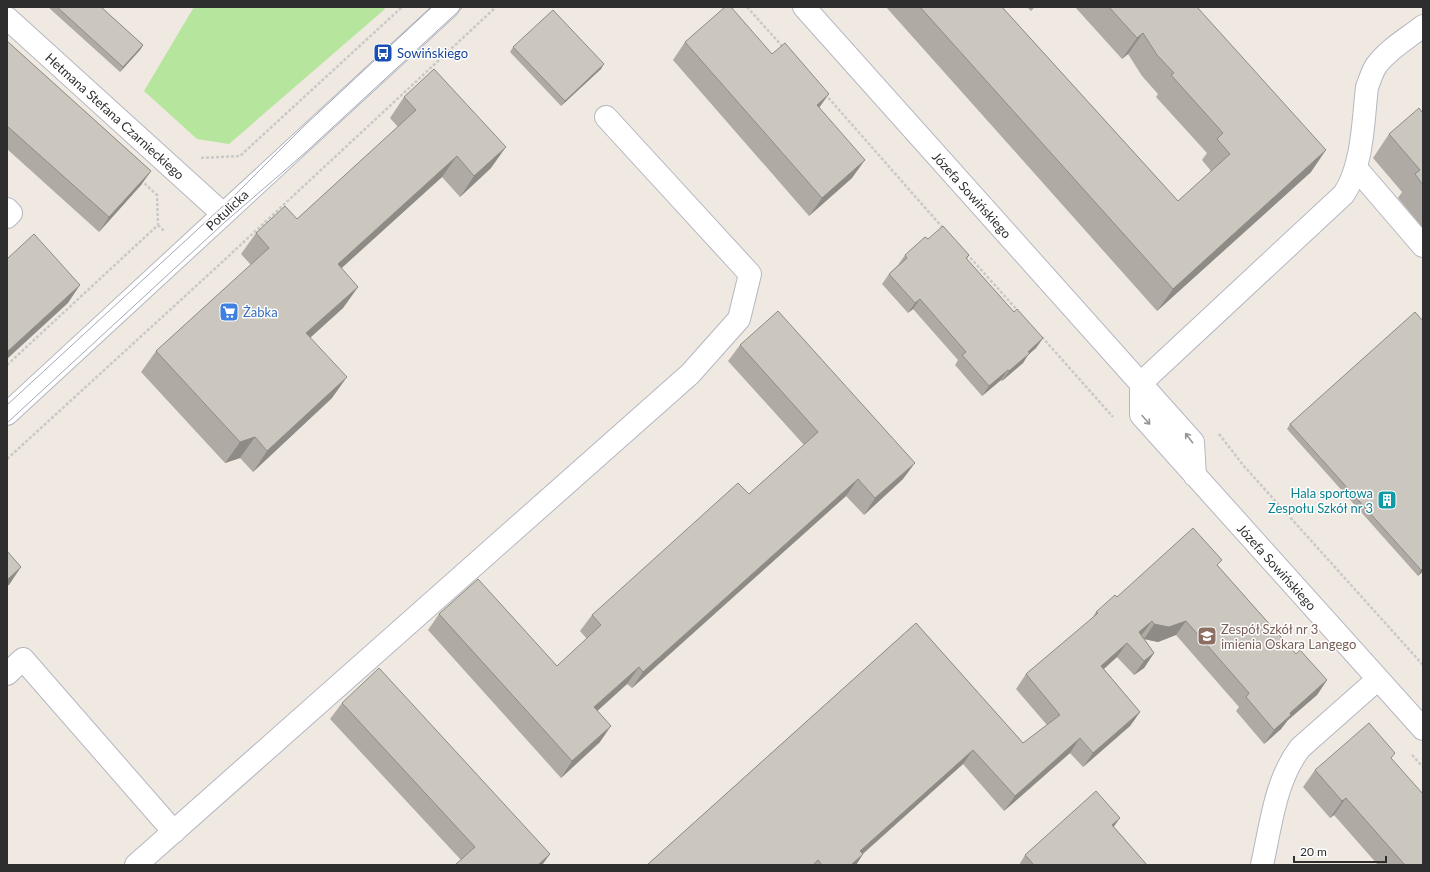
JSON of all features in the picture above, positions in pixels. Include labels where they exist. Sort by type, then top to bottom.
[{"type":"street","name":"Potulicka","points":[[7,414],[448,7]]},
{"type":"street","name":"Józefa Sowińskiego","points":[[804,7],[1141,383],[1141,415],[1423,730]]},
{"type":"street","name":"Hetmana Stefana Czarnieckiego","points":[[7,18],[223,214]]},
{"type":"street","points":[[1141,383],[1333,206],[1351,183],[1356,168],[1367,87],[1372,74],[1376,66],[1386,56],[1423,26]]},
{"type":"street","points":[[136,865],[690,374],[739,319],[750,274],[606,117]]},
{"type":"street","points":[[1356,168],[1423,246]]},
{"type":"street","points":[[7,209],[12,214],[7,217]]},
{"type":"street","points":[[7,674],[23,660],[174,832]]},
{"type":"street","points":[[1262,865],[1280,786],[1290,761],[1300,748],[1378,679]]},
{"type":"path","points":[[199,158],[240,156],[402,7]]},
{"type":"path","points":[[7,459],[225,260],[496,7]]},
{"type":"path","points":[[747,7],[784,49]]},
{"type":"path","points":[[821,90],[947,232]]},
{"type":"path","points":[[7,365],[158,225],[157,195]]},
{"type":"path","points":[[963,250],[1021,314]]},
{"type":"path","points":[[1037,332],[1116,420]]},
{"type":"path","points":[[1408,751],[1423,767]]},
{"type":"green space","points":[[194,7],[383,7],[385,9],[229,144],[197,139],[144,91]]},
{"type":"building","points":[[57,7],[101,7],[143,45],[123,67]]},
{"type":"building","points":[[725,7],[731,7],[772,54],[785,43],[829,94],[817,105],[865,160],[822,198],[685,42]]},
{"type":"building","points":[[920,7],[1002,7],[1178,201],[1230,154],[1217,139],[1223,133],[1171,75],[1174,73],[1157,55],[1143,33],[1137,38],[1109,7],[1197,7],[1326,150],[1173,289]]},
{"type":"building","points":[[553,10],[604,64],[565,101],[513,47]]},
{"type":"building","points":[[7,41],[151,171],[109,217],[7,126]]},
{"type":"building","points":[[434,69],[506,147],[474,176],[457,156],[338,264],[358,287],[306,333],[347,377],[267,451],[255,437],[240,442],[156,351],[269,248],[256,233],[285,206],[297,219],[416,110],[404,97]]},
{"type":"building","points":[[1419,108],[1422,112],[1423,111],[1423,185],[1415,174],[1420,170],[1389,134]]},
{"type":"building","points":[[943,226],[969,255],[966,258],[1014,312],[1017,309],[1043,338],[1028,352],[1030,353],[989,386],[962,355],[966,352],[920,299],[915,303],[889,274],[907,258],[905,255],[925,237],[928,239]]},
{"type":"building","points":[[34,234],[80,285],[7,352],[7,259]]},
{"type":"building","points":[[778,311],[915,463],[875,498],[858,479],[643,672],[639,667],[594,707],[611,726],[572,761],[439,614],[478,579],[557,666],[601,625],[592,615],[738,483],[749,494],[818,432],[740,345]]},
{"type":"building","name":"Hala sportowa Zespołu Szkół nr 3","points":[[1415,312],[1423,321],[1423,569],[1421,570],[1290,424]]},
{"type":"building","points":[[1193,528],[1222,560],[1217,565],[1296,654],[1300,650],[1327,680],[1290,713],[1291,715],[1274,730],[1246,697],[1249,693],[1186,621],[1169,627],[1154,624],[1152,621],[1139,632],[1154,653],[1144,661],[1127,643],[1101,666],[1140,712],[1093,753],[1080,738],[1015,796],[973,750],[860,851],[863,854],[851,865],[822,865],[818,860],[813,865],[647,865],[916,623],[1023,743],[1060,715],[1026,674],[1098,613],[1096,612],[1115,595],[1117,597]]},
{"type":"building","points":[[7,551],[21,567],[7,580]]},
{"type":"building","points":[[379,668],[550,854],[538,865],[455,865],[475,847],[342,703]]},
{"type":"building","points":[[1369,723],[1395,753],[1391,758],[1423,794],[1423,865],[1405,865],[1346,798],[1342,801],[1315,770]]},
{"type":"building","points":[[1096,791],[1120,818],[1112,825],[1147,865],[1034,865],[1025,855]]},
{"type":"tram line","points":[[7,405],[235,195],[304,126],[432,7]]},
{"type":"tram line","points":[[7,423],[225,222],[306,152],[463,7]]},
{"type":"place","name":"Sowińskiego","points":[[383,53]]},
{"type":"place","name":"Żabka","points":[[229,312]]},
{"type":"place","name":"Hala sportowa Zespołu Szkół nr 3","points":[[1387,500]]},
{"type":"place","name":"Zespół Szkół nr 3 imienia Oskara Langego","points":[[1207,636]]}]
